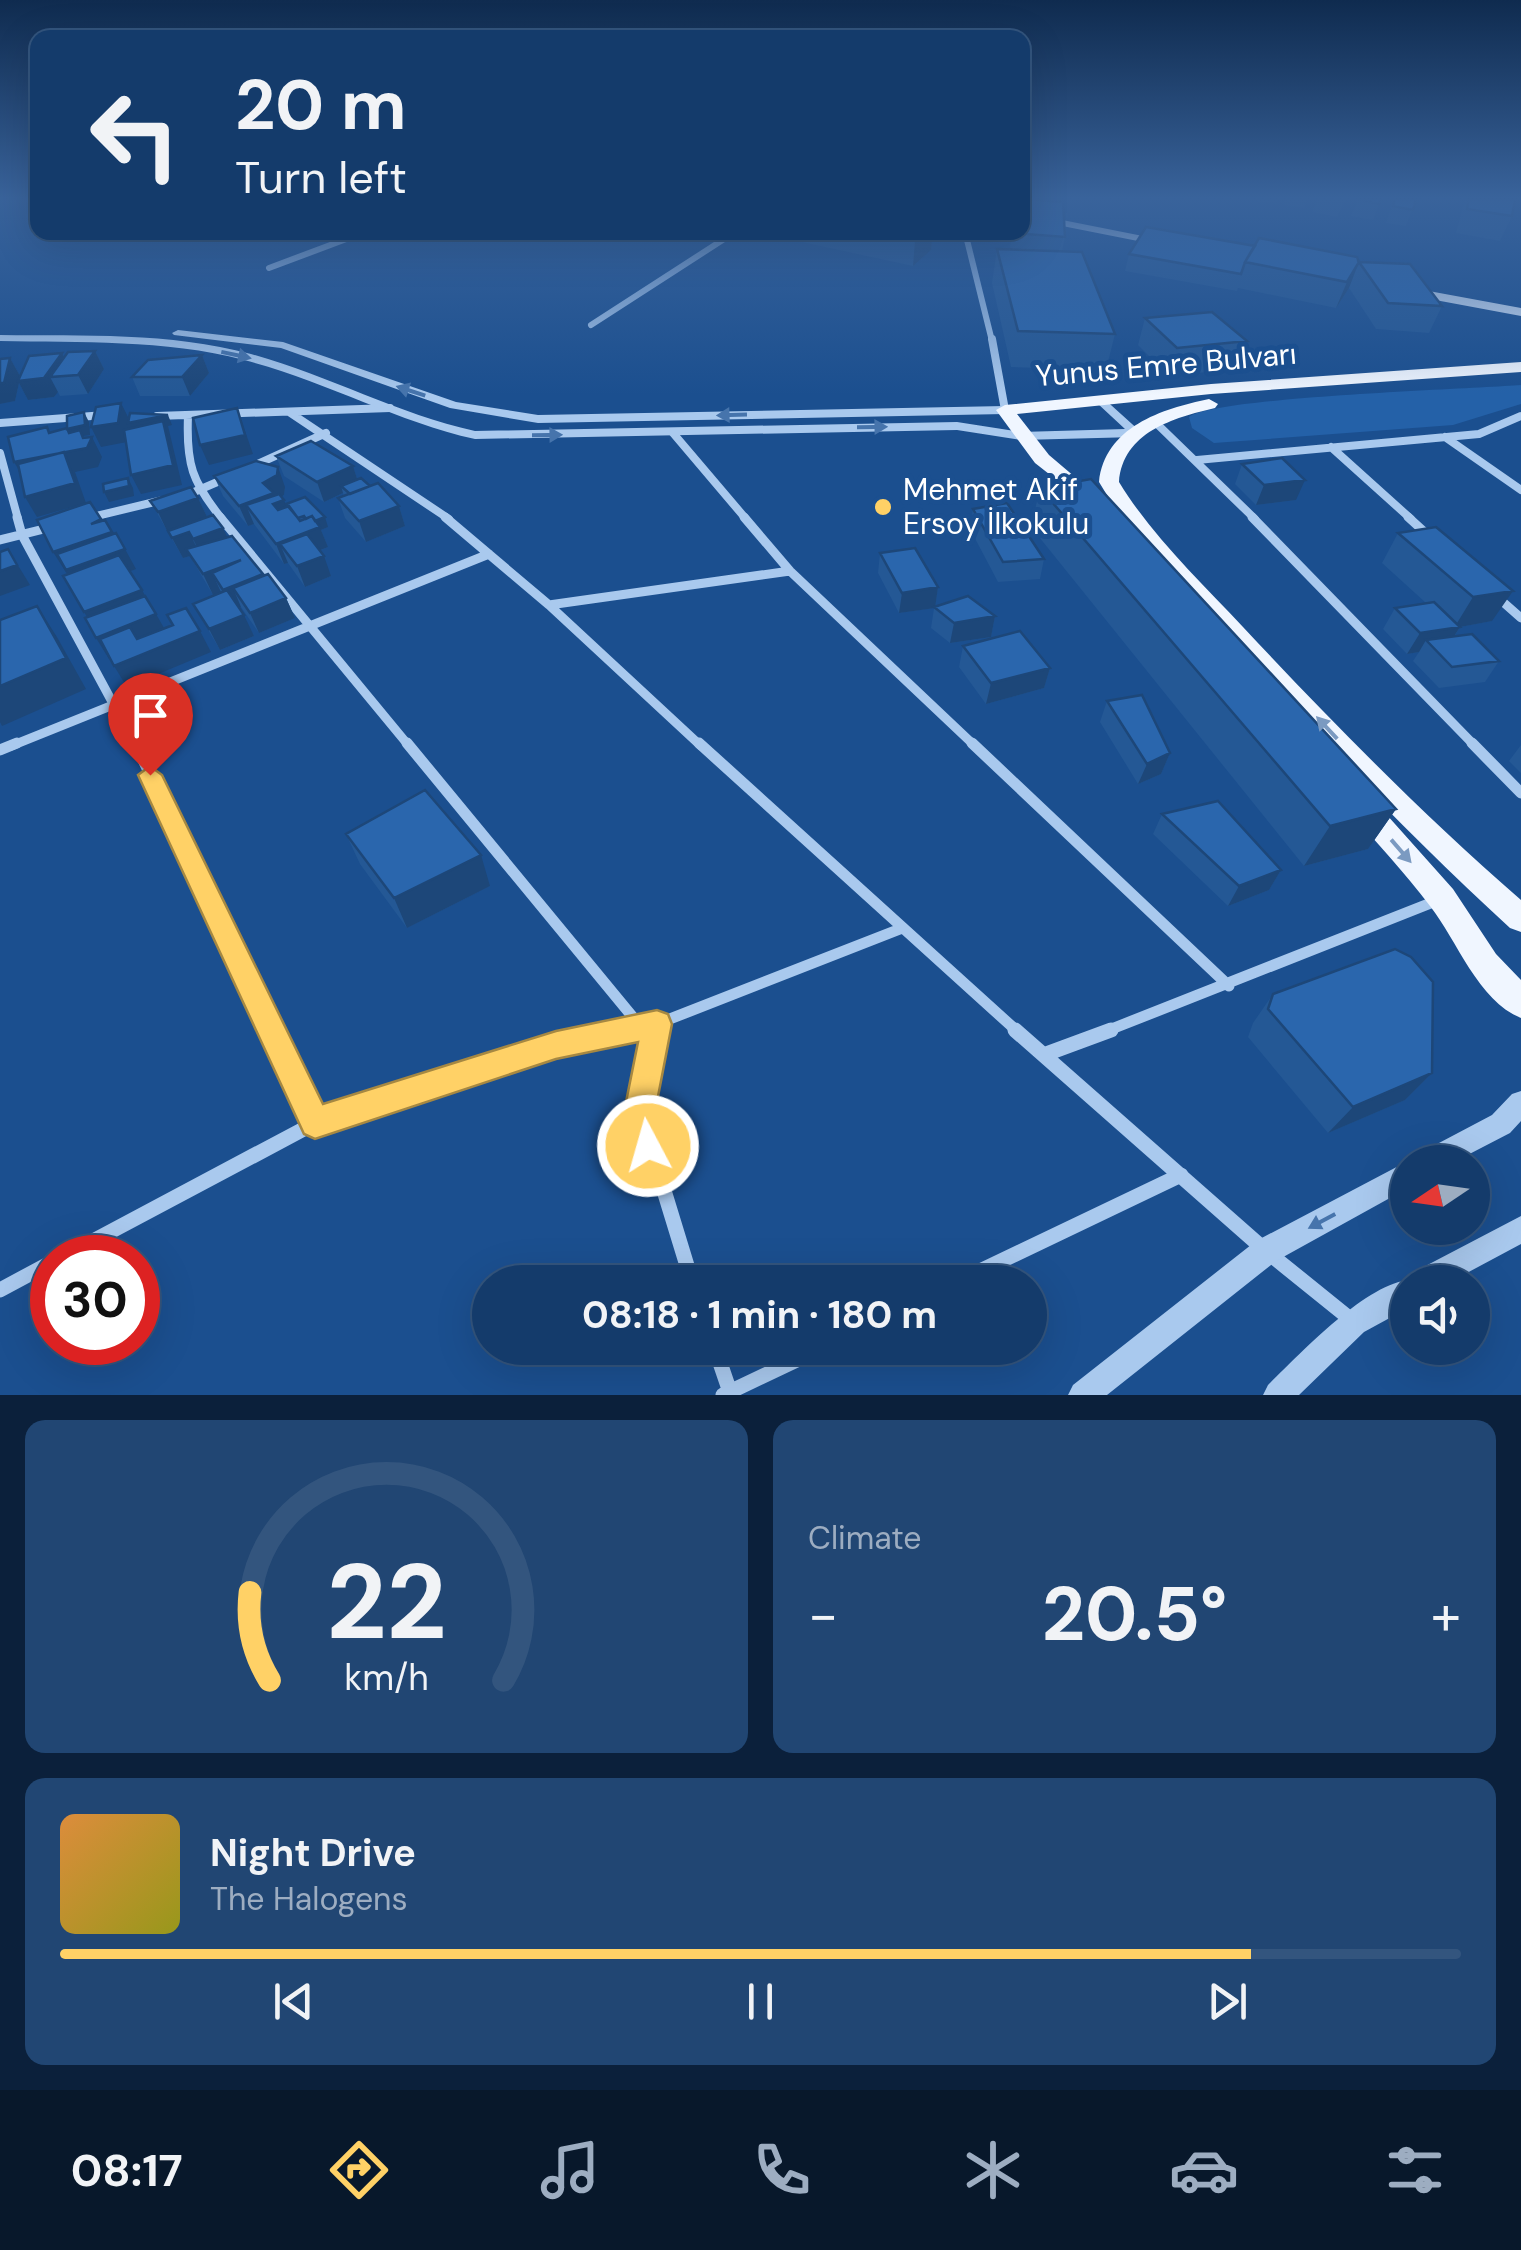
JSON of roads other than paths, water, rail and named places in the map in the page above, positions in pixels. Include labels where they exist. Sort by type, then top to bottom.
[{"type":"main road","points":[[1521,302],[1389,282],[1521,312]]},
{"type":"main road","name":"Yunus Emre Bulvarı","points":[[1521,367],[1005,410],[1021,436],[1088,496],[1442,898],[1485,964],[1521,1004]]},
{"type":"main road","name":"Yunus Emre Bulvarı","points":[[1145,427],[1206,404],[1521,380]]},
{"type":"main road","points":[[1145,427],[1109,471],[1109,488],[1159,550],[1424,831],[1521,919]]},
{"type":"street","points":[[269,268],[279,264]]},
{"type":"street","points":[[591,326],[686,264]]},
{"type":"street","points":[[0,326],[258,339],[454,405],[538,418],[1005,410],[974,264]]},
{"type":"street","points":[[0,338],[192,346],[309,374],[442,429],[475,435],[956,426],[1021,436],[1145,427]]},
{"type":"street","points":[[1101,400],[1197,460],[1521,794]]},
{"type":"street","points":[[153,416],[391,408]]},
{"type":"street","points":[[289,412],[326,433],[448,519],[489,554],[900,929],[1266,1251],[1354,1322]]},
{"type":"street","points":[[0,423],[64,415],[118,415]]},
{"type":"street","points":[[188,416],[186,456],[199,491],[649,1025],[640,1112],[687,1265]]},
{"type":"street","points":[[1197,460],[1479,434],[1521,416]]},
{"type":"street","points":[[75,522],[199,491],[326,433]]},
{"type":"street","points":[[673,433],[790,571],[1229,986]]},
{"type":"street","points":[[1444,437],[1521,490]]},
{"type":"street","points":[[1331,447],[1433,539]]},
{"type":"street","points":[[0,453],[22,535],[117,705],[315,1123]]},
{"type":"street","points":[[0,540],[57,526]]},
{"type":"street","points":[[0,750],[313,628],[489,554]]},
{"type":"street","points":[[548,605],[790,571]]},
{"type":"street","points":[[1492,592],[1521,618]]},
{"type":"street","points":[[1046,1054],[1229,986],[1442,898]]},
{"type":"street","points":[[104,1235],[315,1123],[556,1045],[649,1025],[900,929]]},
{"type":"street","points":[[1461,1145],[1501,1124],[1521,1103]]},
{"type":"street","points":[[993,1265],[1182,1175]]},
{"type":"street","points":[[1083,1395],[1266,1251],[1390,1184]]},
{"type":"street","points":[[1455,1265],[1521,1229]]},
{"type":"street","points":[[0,1290],[30,1274]]},
{"type":"street","points":[[1278,1395],[1354,1322],[1390,1302]]},
{"type":"street","points":[[720,1365],[727,1393],[786,1365]]},
{"type":"place","name":"Mehmet Akif Ersoy İlkokulu","points":[[883,507]]}]
